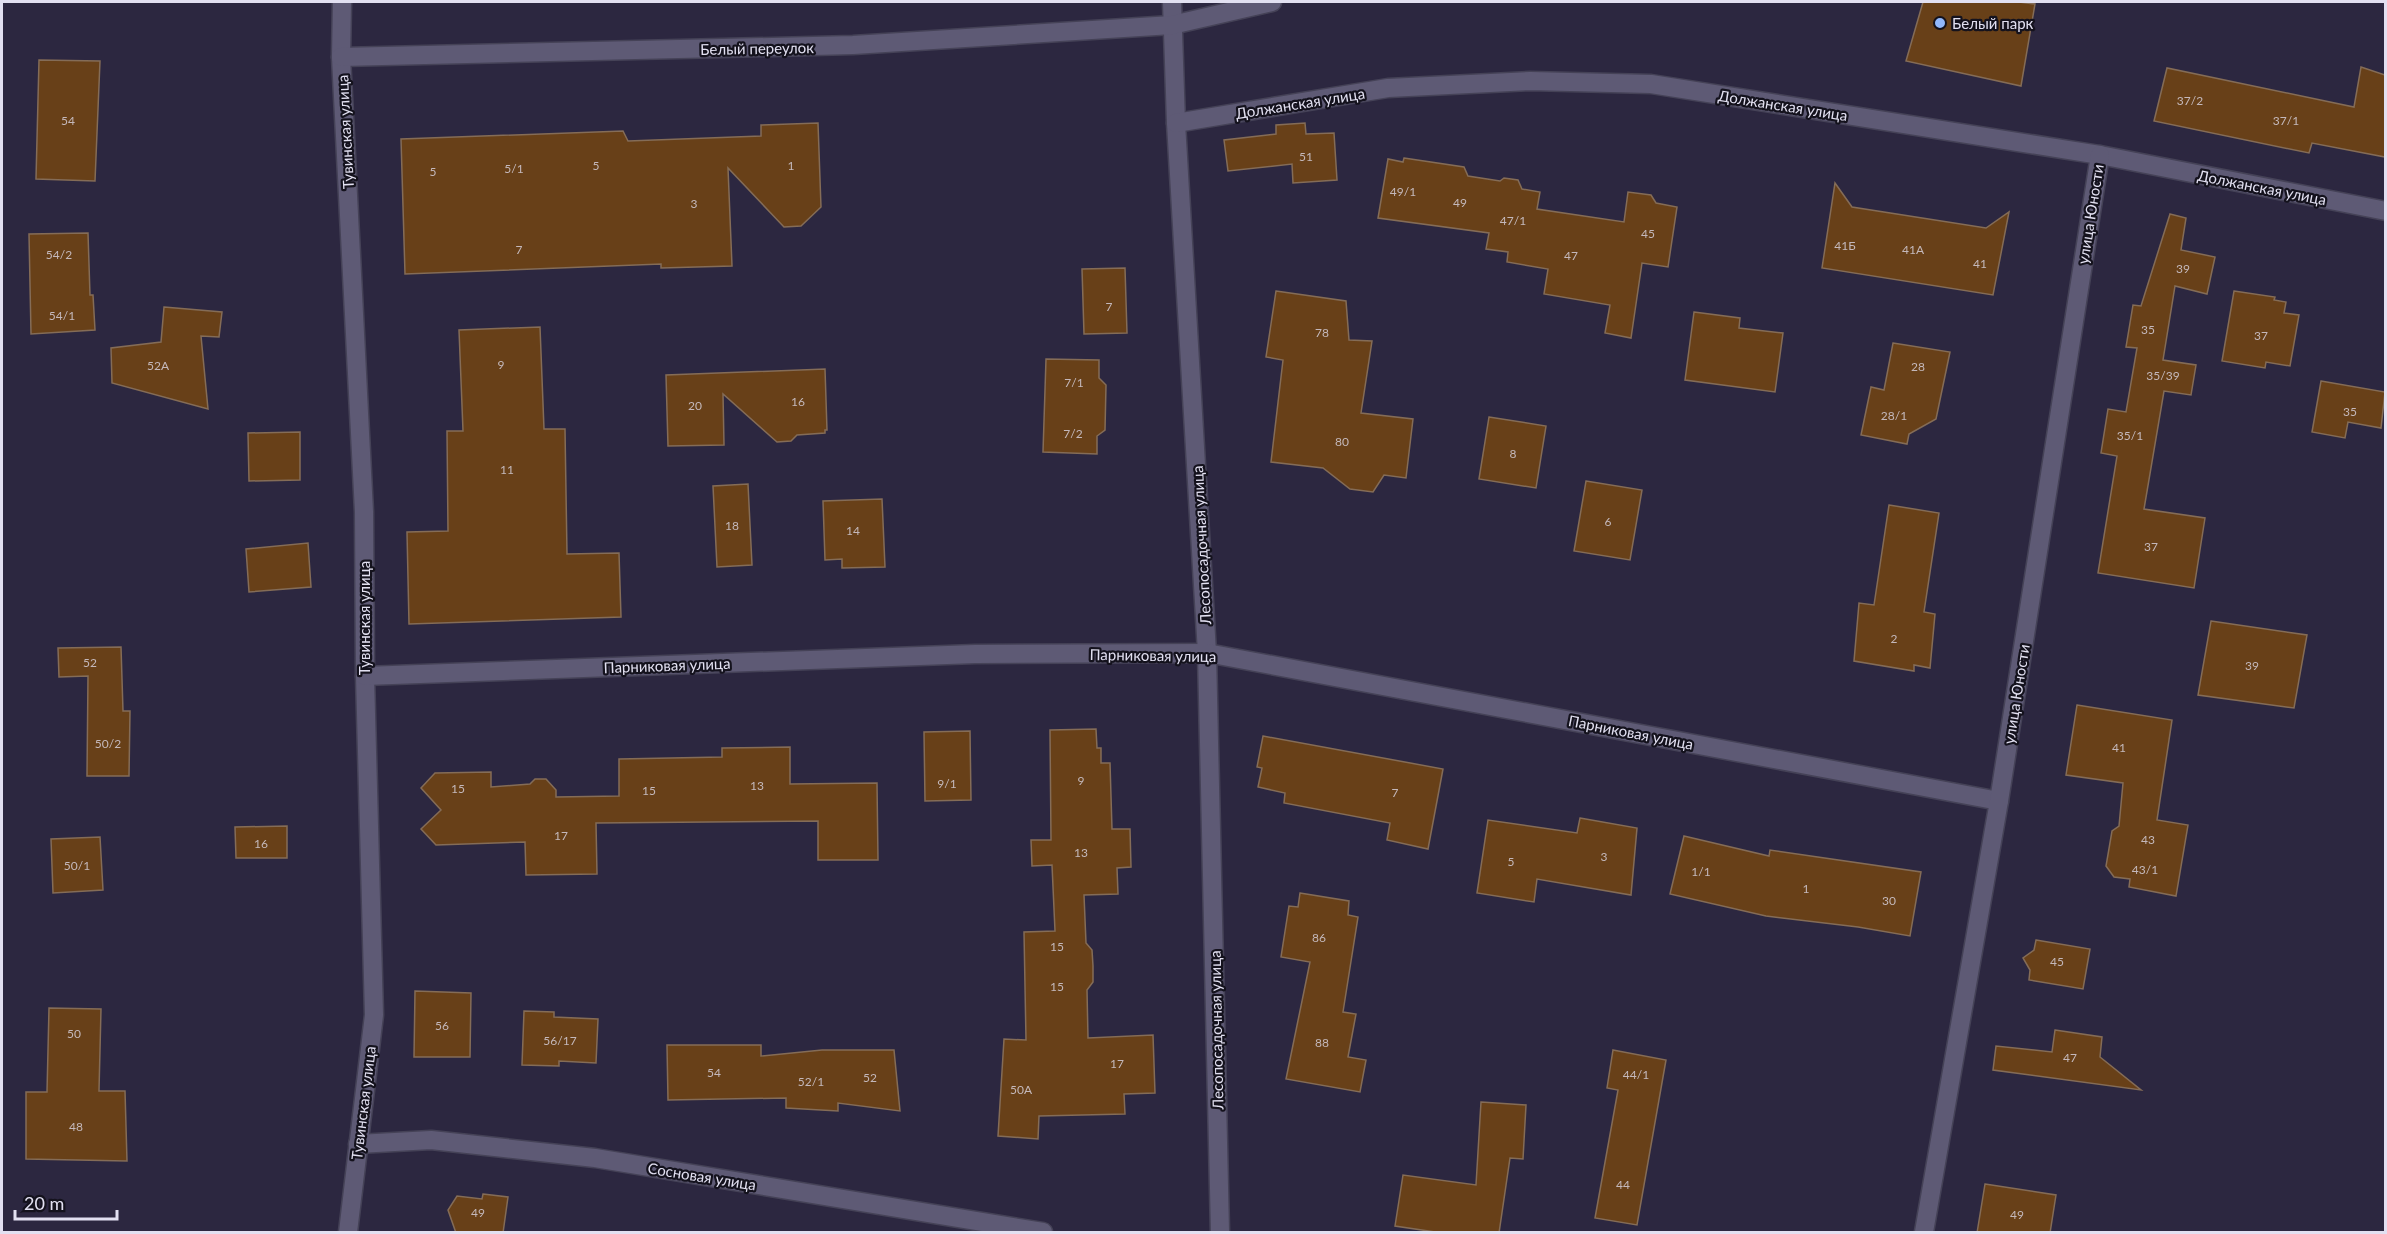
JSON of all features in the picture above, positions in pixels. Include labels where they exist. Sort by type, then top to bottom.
[{"type":"street","name":"Тувинская улица","points":[[342,2],[341,57],[364,512],[365,676],[374,1015],[348,1233]]},
{"type":"street","name":"Лесопосадочная улица","points":[[1172,2],[1176,123],[1207,653],[1220,1233]]},
{"type":"street","points":[[1172,25],[1272,2]]},
{"type":"street","name":"Белый переулок","points":[[341,57],[853,45],[1172,25]]},
{"type":"street","name":"Должанская улица","points":[[1176,123],[1388,88],[1530,81],[1651,84],[2100,155],[2385,211]]},
{"type":"street","name":"улица Юности","points":[[1923,1233],[1999,801],[2100,155]]},
{"type":"street","name":"Парниковая улица","points":[[365,676],[963,655],[1207,653],[1999,801]]},
{"type":"street","name":"Сосновая улица","points":[[358,1144],[431,1140],[595,1158],[1043,1233]]},
{"type":"building","points":[[1923,2],[2035,4],[2021,86],[1906,61]]},
{"type":"building","points":[[39,60],[100,61],[95,181],[36,179]]},
{"type":"building","points":[[2361,67],[2385,75],[2385,157],[2312,143],[2309,153],[2154,121],[2167,68],[2354,107]]},
{"type":"building","points":[[818,123],[821,207],[801,226],[784,227],[728,168],[732,266],[661,268],[661,264],[405,274],[401,139],[623,131],[628,141],[761,136],[761,125]]},
{"type":"building","points":[[1305,123],[1306,134],[1334,133],[1337,180],[1293,183],[1292,164],[1228,171],[1224,140],[1276,134],[1276,125]]},
{"type":"building","points":[[1404,158],[1464,167],[1468,176],[1500,181],[1504,178],[1518,180],[1522,189],[1540,192],[1537,209],[1624,222],[1628,192],[1651,195],[1656,203],[1677,207],[1668,267],[1642,263],[1631,338],[1605,333],[1610,305],[1544,294],[1548,269],[1507,262],[1508,252],[1486,249],[1489,233],[1378,218],[1388,159],[1403,162]]},
{"type":"building","points":[[1835,183],[1852,207],[1986,228],[2009,212],[1993,295],[1822,268]]},
{"type":"building","points":[[2170,214],[2186,218],[2181,250],[2215,257],[2207,294],[2175,286],[2163,360],[2196,365],[2191,395],[2164,391],[2144,509],[2205,518],[2194,588],[2098,573],[2117,456],[2101,453],[2108,409],[2126,412],[2137,348],[2126,347],[2133,305],[2141,306]]},
{"type":"building","points":[[88,233],[90,295],[93,295],[95,330],[31,334],[29,234]]},
{"type":"building","points":[[1125,268],[1127,333],[1084,334],[1082,269]]},
{"type":"building","points":[[1276,291],[1346,301],[1349,340],[1372,341],[1361,413],[1413,419],[1406,478],[1384,475],[1373,492],[1350,489],[1323,468],[1271,462],[1283,360],[1266,357]]},
{"type":"building","points":[[2234,291],[2275,297],[2274,300],[2286,302],[2284,313],[2299,315],[2290,366],[2266,362],[2265,368],[2222,361]]},
{"type":"building","points":[[164,307],[222,312],[219,337],[201,336],[208,409],[112,383],[111,348],[161,342]]},
{"type":"building","points":[[1694,312],[1740,318],[1739,328],[1783,333],[1775,392],[1685,380]]},
{"type":"building","points":[[540,327],[544,429],[565,429],[567,554],[619,553],[621,617],[409,624],[407,532],[448,531],[447,431],[463,431],[459,330]]},
{"type":"building","points":[[1893,343],[1950,352],[1936,419],[1909,434],[1907,444],[1861,435],[1871,387],[1884,390]]},
{"type":"building","points":[[1046,359],[1099,360],[1099,378],[1106,385],[1105,430],[1097,436],[1097,454],[1043,452]]},
{"type":"building","points":[[825,369],[827,430],[825,433],[797,435],[791,441],[777,442],[723,394],[724,445],[668,446],[666,375]]},
{"type":"building","points":[[2321,381],[2385,392],[2381,428],[2348,422],[2345,438],[2312,432]]},
{"type":"building","points":[[1489,417],[1546,426],[1536,488],[1479,479]]},
{"type":"building","points":[[300,432],[300,480],[249,481],[248,433]]},
{"type":"building","points":[[1586,481],[1642,490],[1630,560],[1574,551]]},
{"type":"building","points":[[748,484],[752,565],[717,567],[713,486]]},
{"type":"building","points":[[882,499],[885,567],[842,568],[842,559],[825,560],[823,501]]},
{"type":"building","points":[[1889,505],[1939,513],[1924,612],[1935,614],[1930,668],[1914,665],[1914,671],[1854,661],[1859,603],[1874,605]]},
{"type":"building","points":[[308,543],[311,587],[249,592],[246,549]]},
{"type":"building","points":[[2211,621],[2307,635],[2294,708],[2198,695]]},
{"type":"building","points":[[121,647],[123,711],[130,711],[129,776],[87,776],[88,676],[59,677],[58,648]]},
{"type":"building","points":[[2077,705],[2172,720],[2157,820],[2188,825],[2176,896],[2129,887],[2130,879],[2114,877],[2106,866],[2112,831],[2119,826],[2123,783],[2066,775]]},
{"type":"building","points":[[1096,729],[1097,748],[1101,748],[1101,763],[1110,763],[1112,829],[1130,829],[1131,867],[1117,868],[1118,894],[1084,895],[1086,943],[1092,950],[1093,966],[1093,982],[1087,990],[1088,1038],[1153,1035],[1155,1093],[1124,1094],[1125,1114],[1039,1116],[1038,1139],[998,1136],[1004,1039],[1026,1040],[1024,932],[1055,931],[1052,865],[1032,866],[1031,840],[1051,840],[1050,730]]},
{"type":"building","points":[[970,731],[971,800],[925,801],[924,732]]},
{"type":"building","points":[[1263,736],[1443,769],[1428,849],[1387,840],[1390,823],[1284,803],[1285,793],[1258,787],[1262,768],[1257,767]]},
{"type":"building","points":[[790,747],[790,784],[877,783],[878,860],[818,860],[818,821],[596,823],[597,874],[526,875],[525,842],[436,845],[421,829],[441,810],[421,788],[435,773],[491,772],[491,787],[530,784],[535,779],[546,779],[556,790],[556,797],[619,796],[619,759],[722,757],[722,748]]},
{"type":"building","points":[[1580,818],[1637,828],[1631,895],[1537,879],[1534,902],[1477,893],[1488,820],[1577,833]]},
{"type":"building","points":[[287,826],[287,858],[236,858],[235,827]]},
{"type":"building","points":[[1684,836],[1769,856],[1770,850],[1921,872],[1910,936],[1766,916],[1670,894]]},
{"type":"building","points":[[100,837],[103,890],[53,893],[51,839]]},
{"type":"building","points":[[1300,893],[1349,901],[1348,915],[1358,917],[1343,1012],[1356,1014],[1348,1057],[1366,1060],[1360,1092],[1286,1079],[1310,962],[1281,957],[1289,906],[1298,907]]},
{"type":"building","points":[[2036,940],[2090,949],[2083,989],[2029,980],[2030,970],[2023,958],[2034,950]]},
{"type":"building","points":[[415,991],[471,993],[470,1057],[414,1057]]},
{"type":"building","points":[[49,1008],[101,1009],[99,1091],[125,1091],[127,1161],[26,1159],[26,1092],[47,1092]]},
{"type":"building","points":[[524,1011],[554,1012],[554,1017],[598,1019],[596,1063],[559,1061],[559,1066],[522,1065]]},
{"type":"building","points":[[2055,1030],[2102,1037],[2100,1057],[2141,1090],[1993,1070],[1996,1046],[2052,1052]]},
{"type":"building","points":[[667,1045],[761,1045],[761,1056],[822,1050],[894,1050],[900,1111],[838,1103],[838,1111],[786,1108],[786,1098],[668,1100]]},
{"type":"building","points":[[1613,1050],[1666,1060],[1637,1225],[1595,1218],[1618,1090],[1607,1088]]},
{"type":"building","points":[[1481,1102],[1526,1105],[1523,1159],[1510,1158],[1499,1233],[1442,1233],[1395,1226],[1403,1175],[1476,1185]]},
{"type":"building","points":[[1985,1184],[2056,1195],[2050,1233],[1977,1233]]},
{"type":"building","points":[[483,1194],[508,1197],[503,1233],[456,1233],[448,1210],[457,1196],[482,1199]]},
{"type":"place","name":"Белый парк","points":[[1940,23]]}]
